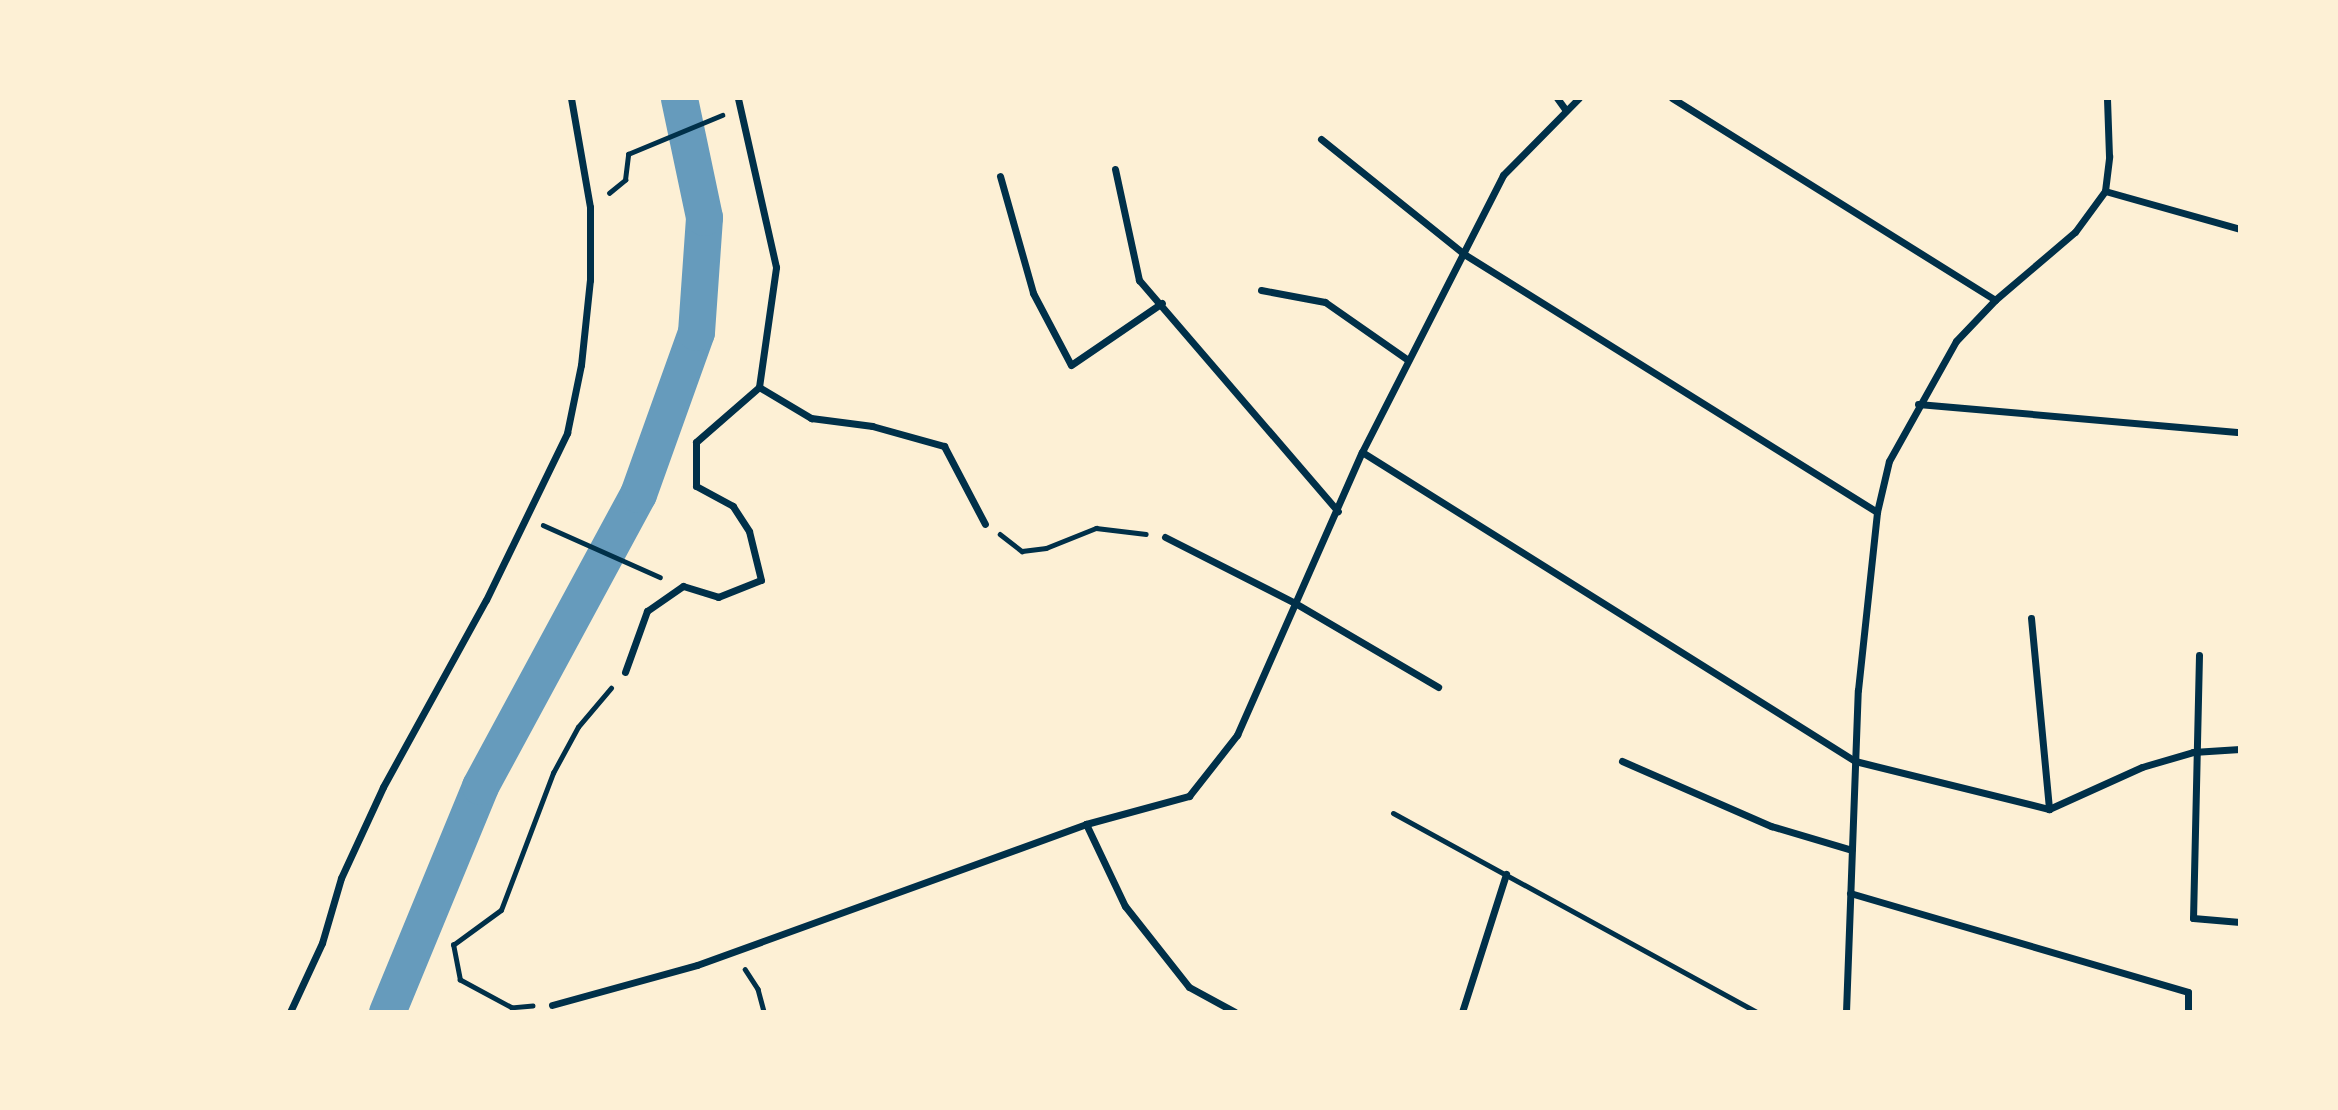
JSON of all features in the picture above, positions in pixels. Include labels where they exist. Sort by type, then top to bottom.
[{"type":"street","points":[[290,1012],[322,943],[341,878],[383,787],[528,519],[567,433],[581,365],[590,280],[589,198],[571,98]]},
{"type":"street","points":[[1557,98],[1565,109]]},
{"type":"street","points":[[552,1004],[733,951],[1086,824],[1189,796],[1237,734],[1362,452],[1503,175],[1578,98]]},
{"type":"street","points":[[1672,98],[1995,300]]},
{"type":"street","points":[[1846,1012],[1855,761],[1877,512],[1889,461],[1918,404],[1956,341],[1995,300],[2075,232],[2105,191],[2108,101],[2098,98]]},
{"type":"street","points":[[625,672],[647,611],[683,586],[718,597],[761,580],[749,531],[733,506],[696,486],[696,442],[760,387],[776,267],[738,100]]},
{"type":"street","points":[[1321,139],[1464,254],[1877,512]]},
{"type":"street","points":[[1115,169],[1139,280],[1162,303],[1338,511]]},
{"type":"street","points":[[1000,176],[1033,293],[1071,365],[1162,303]]},
{"type":"street","points":[[2105,191],[2240,229]]},
{"type":"street","points":[[1261,290],[1325,302],[1408,360]]},
{"type":"street","points":[[760,387],[811,418],[872,426],[944,446],[985,524]]},
{"type":"street","points":[[1918,404],[2240,432]]},
{"type":"street","points":[[1362,452],[1855,761],[2049,809],[2142,767],[2193,752],[2240,749]]},
{"type":"street","points":[[1165,537],[1295,603],[1438,687]]},
{"type":"street","points":[[2031,618],[2049,809]]},
{"type":"street","points":[[2199,655],[2193,752],[2193,918],[2240,922]]},
{"type":"street","points":[[1622,761],[1771,825],[1852,850]]},
{"type":"street","points":[[1086,824],[1125,906],[1189,988],[1235,1012]]},
{"type":"street","points":[[1462,1012],[1506,874]]},
{"type":"street","points":[[1850,893],[2188,992],[2188,1012]]},
{"type":"lane","points":[[1394,813],[1756,1012]]},
{"type":"path","points":[[589,198],[607,194],[625,180],[628,154],[691,124],[720,117],[738,100]]},
{"type":"path","points":[[528,519],[683,586]]},
{"type":"path","points":[[985,524],[1022,551],[1046,548],[1096,528],[1165,537]]},
{"type":"path","points":[[552,1004],[512,1008],[460,980],[453,945],[501,910],[553,773],[578,727],[625,672]]},
{"type":"path","points":[[733,951],[758,989],[764,1012]]},
{"type":"waterway","points":[[387,1012],[480,786],[638,494],[696,332],[704,217],[679,98]]}]
